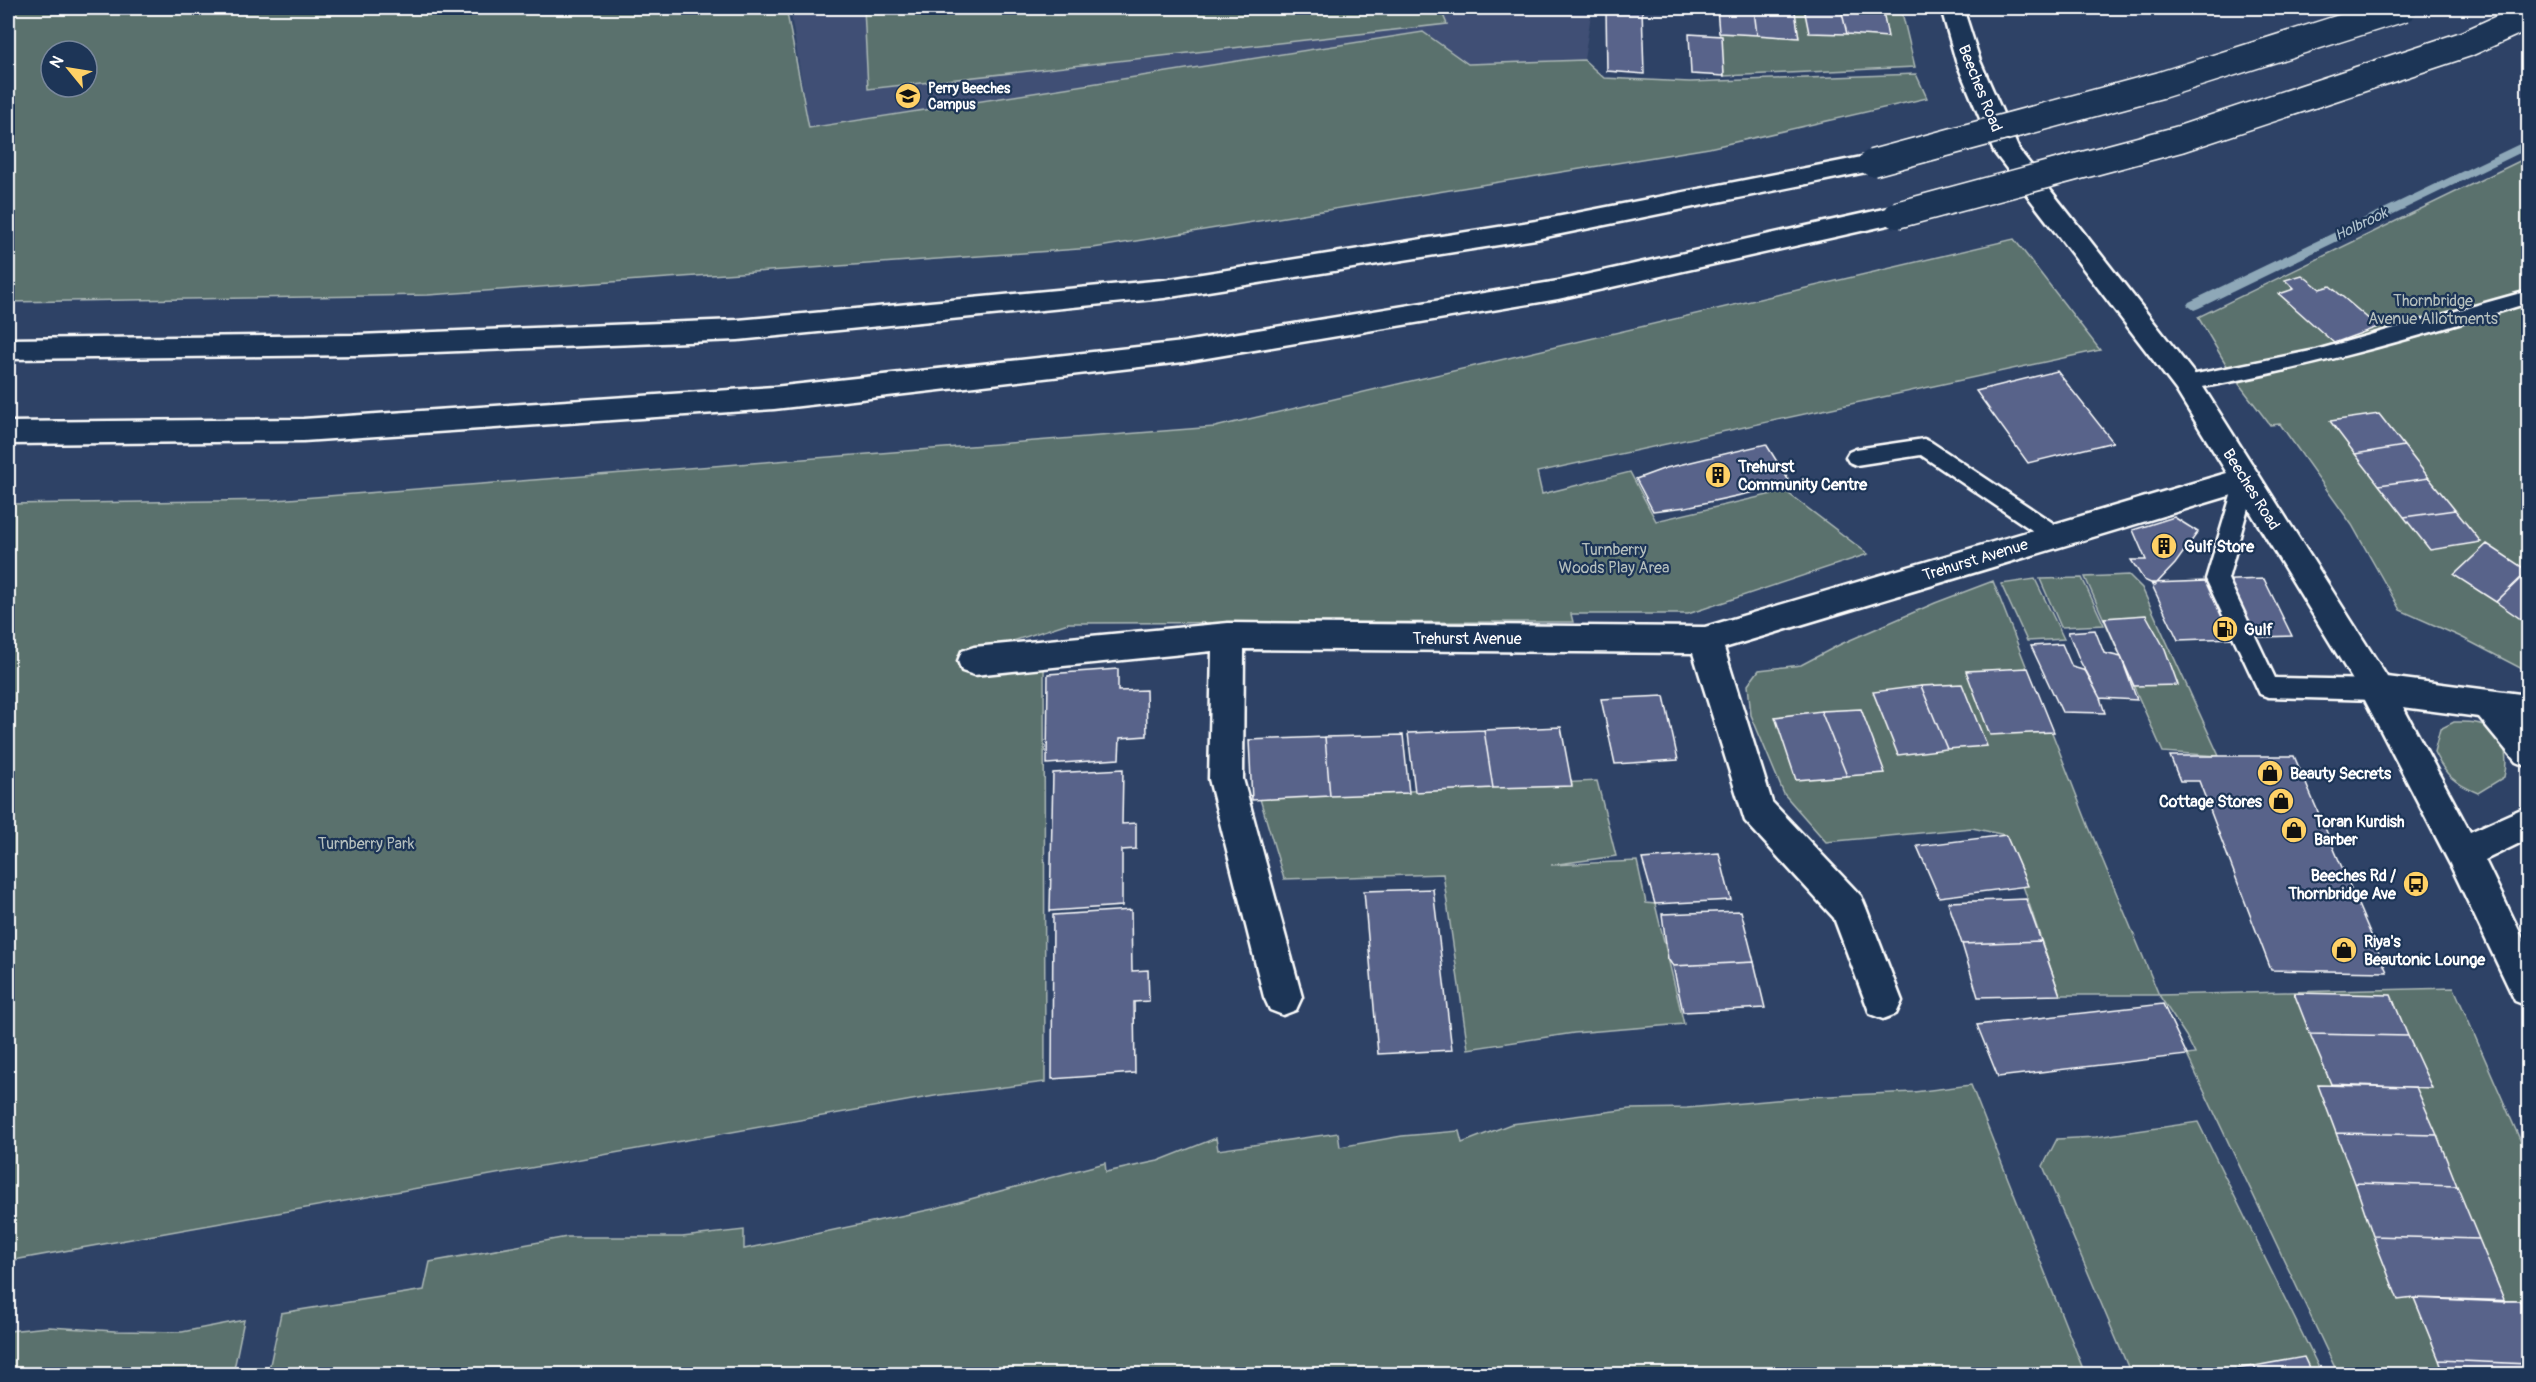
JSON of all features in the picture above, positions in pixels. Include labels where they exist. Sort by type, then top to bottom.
[{"type":"main road","name":"Beeches Road","points":[[1953,8],[1968,61],[2007,152],[2186,383],[2246,479],[2377,690],[2463,853],[2529,988]]},
{"type":"main road","points":[[8,349],[357,345],[738,330],[1164,289],[1536,230],[1872,163],[2161,85],[2404,8]]},
{"type":"main road","points":[[8,433],[303,430],[750,400],[1183,352],[1558,290],[1897,215],[2180,139],[2466,44],[2529,16]]},
{"type":"main road","name":"Trehurst Avenue","points":[[974,662],[1228,636],[1705,640],[2246,479]]},
{"type":"main road","points":[[1228,636],[1226,779],[1283,997]]},
{"type":"main road","points":[[1705,640],[1757,810],[1848,908],[1883,1001]]},
{"type":"main road","points":[[2377,690],[2529,709]]},
{"type":"main road","points":[[2487,704],[2529,752]]},
{"type":"main road","points":[[2463,853],[2529,822]]},
{"type":"lane","points":[[2186,383],[2233,376],[2427,328],[2529,297]]},
{"type":"lane","points":[[1856,457],[1923,447],[2055,535]]},
{"type":"lane","points":[[2246,479],[2217,579],[2268,687],[2377,690]]},
{"type":"shaded area","name":"Perry Beeches Campus","points":[[790,8],[1592,8],[1584,60],[1468,64],[1423,32],[809,128]]},
{"type":"green space","points":[[8,8],[786,8],[809,128],[1423,32],[1468,64],[1584,60],[1604,78],[1690,82],[1916,74],[1927,98],[1709,148],[1093,248],[428,295],[8,302]]},
{"type":"green space","points":[[864,8],[1440,8],[1447,24],[868,89]]},
{"type":"green space","points":[[1717,8],[1901,8],[1915,67],[1724,76]]},
{"type":"green space","name":"Thornbridge Avenue Allotments","points":[[2528,157],[2528,672],[2461,637],[2400,610],[2352,525],[2280,424],[2270,425],[2233,376],[2198,317]]},
{"type":"green space","name":"Turnberry Park","points":[[2014,239],[2100,350],[1537,472],[1542,494],[1630,472],[1656,521],[1785,491],[1868,554],[1688,614],[1571,614],[1573,622],[1068,623],[973,654],[1044,662],[1045,1082],[940,1095],[8,1261],[8,504],[276,500],[1215,427]]},
{"type":"green space","points":[[2129,575],[2142,588],[2219,756],[2163,752],[2085,577]]},
{"type":"green space","points":[[2082,578],[2104,625],[2061,627],[2040,579]]},
{"type":"green space","points":[[2035,579],[2064,639],[2027,641],[2001,584]]},
{"type":"green space","points":[[1993,581],[2088,825],[2159,995],[2060,995],[2005,835],[1972,828],[1826,842],[1784,794],[1751,715],[1748,685],[1759,670],[1801,665],[1841,644],[1935,603]]},
{"type":"green space","points":[[2454,722],[2472,722],[2483,725],[2496,734],[2504,747],[2506,761],[2504,777],[2478,793],[2452,778],[2434,752],[2440,729]]},
{"type":"green space","points":[[1597,781],[1616,856],[1551,865],[1637,861],[1646,903],[1655,904],[1684,1024],[1574,1033],[1468,1049],[1443,874],[1284,879],[1260,799]]},
{"type":"green space","points":[[2454,988],[2528,1158],[2528,1374],[2338,1374],[2187,1055],[2195,1054],[2159,995]]},
{"type":"green space","points":[[1971,1085],[2085,1374],[268,1374],[281,1313],[424,1290],[430,1262],[567,1237],[682,1237],[744,1230],[744,1249],[933,1209],[1105,1163],[1106,1172],[1158,1161],[1216,1138],[1218,1150],[1338,1133],[1340,1147],[1402,1136],[1459,1131],[1462,1143],[1511,1124],[1630,1109],[1687,1108],[1809,1097],[1914,1092]]},
{"type":"green space","points":[[2198,1122],[2322,1374],[2131,1374],[2043,1166],[2057,1139],[2096,1137]]},
{"type":"green space","points":[[244,1320],[233,1374],[8,1374],[8,1331],[49,1327],[182,1332]]},
{"type":"building","points":[[1606,8],[1642,8],[1644,74],[1607,71]]},
{"type":"building","points":[[1717,8],[1754,10],[1757,35],[1719,33]]},
{"type":"building","points":[[1804,8],[1841,9],[1847,34],[1809,33]]},
{"type":"building","points":[[1841,9],[1883,11],[1888,37],[1847,34]]},
{"type":"building","points":[[1754,10],[1795,12],[1799,38],[1757,35]]},
{"type":"building","points":[[1689,34],[1722,36],[1724,76],[1691,74]]},
{"type":"building","points":[[2302,275],[2320,289],[2330,286],[2378,327],[2334,343],[2279,294],[2294,289],[2285,280]]},
{"type":"building","points":[[2057,371],[2113,442],[2028,463],[1976,391]]},
{"type":"building","points":[[2379,414],[2404,446],[2355,454],[2330,421]]},
{"type":"building","name":"Trehurst Community Centre","points":[[1766,444],[1791,484],[1686,507],[1653,511],[1636,479],[1666,468]]},
{"type":"building","points":[[2404,446],[2429,478],[2379,485],[2355,454]]},
{"type":"building","points":[[2429,478],[2455,510],[2404,517],[2379,485]]},
{"type":"building","points":[[2455,510],[2481,542],[2430,550],[2404,517]]},
{"type":"building","name":"Gulf Store","points":[[2174,517],[2198,532],[2175,564],[2155,585],[2144,580],[2131,560],[2146,560],[2133,530]]},
{"type":"building","points":[[2487,544],[2528,571],[2496,602],[2454,575]]},
{"type":"building","points":[[2528,571],[2528,624],[2496,602]]},
{"type":"building","points":[[2264,579],[2292,636],[2178,640],[2151,583]]},
{"type":"building","points":[[2146,615],[2165,649],[2178,685],[2134,686],[2104,618]]},
{"type":"building","points":[[2095,630],[2104,653],[2121,657],[2137,700],[2100,698],[2080,661],[2068,632]]},
{"type":"building","points":[[2062,644],[2072,667],[2086,671],[2105,713],[2062,712],[2031,646]]},
{"type":"building","points":[[2028,668],[2054,732],[1990,735],[1966,671]]},
{"type":"building","points":[[1118,669],[1118,691],[1146,690],[1147,736],[1120,738],[1119,759],[1047,764],[1048,674]]},
{"type":"building","points":[[1962,684],[1987,746],[1947,749],[1921,686]]},
{"type":"building","points":[[1921,686],[1947,749],[1898,755],[1873,692]]},
{"type":"building","points":[[1664,696],[1678,760],[1615,764],[1601,699]]},
{"type":"building","points":[[1861,709],[1885,773],[1847,776],[1821,711]]},
{"type":"building","points":[[1821,711],[1847,776],[1796,780],[1775,717]]},
{"type":"building","points":[[1561,727],[1572,786],[1493,788],[1484,730]]},
{"type":"building","points":[[1484,730],[1493,788],[1415,792],[1408,733]]},
{"type":"building","points":[[1403,735],[1409,793],[1330,796],[1325,737]]},
{"type":"building","points":[[1325,737],[1330,796],[1252,800],[1249,740]]},
{"type":"building","points":[[2170,756],[2294,756],[2387,972],[2271,970],[2199,781],[2180,781]]},
{"type":"building","points":[[1123,769],[1122,824],[1136,823],[1136,849],[1122,850],[1122,906],[1050,911],[1053,773]]},
{"type":"building","points":[[2006,835],[2028,886],[1939,897],[1917,846]]},
{"type":"building","points":[[1719,853],[1731,900],[1655,904],[1642,859]]},
{"type":"building","points":[[1433,889],[1452,1050],[1378,1054],[1364,891]]},
{"type":"building","points":[[2026,899],[2041,941],[1962,944],[1948,902]]},
{"type":"building","points":[[1131,910],[1132,971],[1148,970],[1149,1001],[1134,1002],[1135,1073],[1052,1079],[1053,915]]},
{"type":"building","points":[[1741,911],[1754,962],[1673,966],[1668,959],[1662,914]]},
{"type":"building","points":[[2041,941],[2060,995],[1978,997],[1962,944]]},
{"type":"building","points":[[1754,962],[1765,1008],[1683,1012],[1673,966]]},
{"type":"building","points":[[2294,993],[2391,995],[2408,1036],[2310,1034]]},
{"type":"building","points":[[2163,1004],[2187,1055],[1998,1077],[1977,1025]]},
{"type":"building","points":[[2310,1034],[2408,1036],[2432,1088],[2331,1084]]},
{"type":"building","points":[[2318,1085],[2416,1087],[2437,1135],[2336,1133]]},
{"type":"building","points":[[2336,1133],[2437,1135],[2457,1186],[2355,1183]]},
{"type":"building","points":[[2355,1183],[2457,1186],[2479,1239],[2373,1236]]},
{"type":"building","points":[[2373,1236],[2479,1239],[2505,1302],[2414,1298],[2398,1300]]},
{"type":"building","points":[[2414,1298],[2521,1301],[2528,1320],[2528,1364],[2439,1360]]},
{"type":"building","points":[[2304,1357],[2312,1374],[2258,1374],[2254,1366]]},
{"type":"building","points":[[2439,1360],[2528,1364],[2528,1374],[2444,1374]]},
{"type":"building","points":[[2254,1366],[2258,1374],[2205,1374]]},
{"type":"waterway","name":"Holbrook","points":[[2194,305],[2528,144]]},
{"type":"place","name":"Perry Beeches Campus","points":[[908,96]]},
{"type":"place","name":"Trehurst Community Centre","points":[[1718,475]]},
{"type":"place","name":"Gulf Store","points":[[2164,546]]},
{"type":"place","name":"Gulf","points":[[2225,629]]},
{"type":"place","name":"Beauty Secrets","points":[[2270,773]]},
{"type":"place","name":"Cottage Stores","points":[[2281,801]]},
{"type":"place","name":"Toran Kurdish Barber","points":[[2294,830]]},
{"type":"place","name":"Beeches Rd / Thornbridge Ave","points":[[2416,884]]},
{"type":"place","name":"Riya's Beautonic Lounge","points":[[2344,950]]},
{"type":"park label","name":"Turnberry Woods Play Area","points":[[1614,558]]}]
